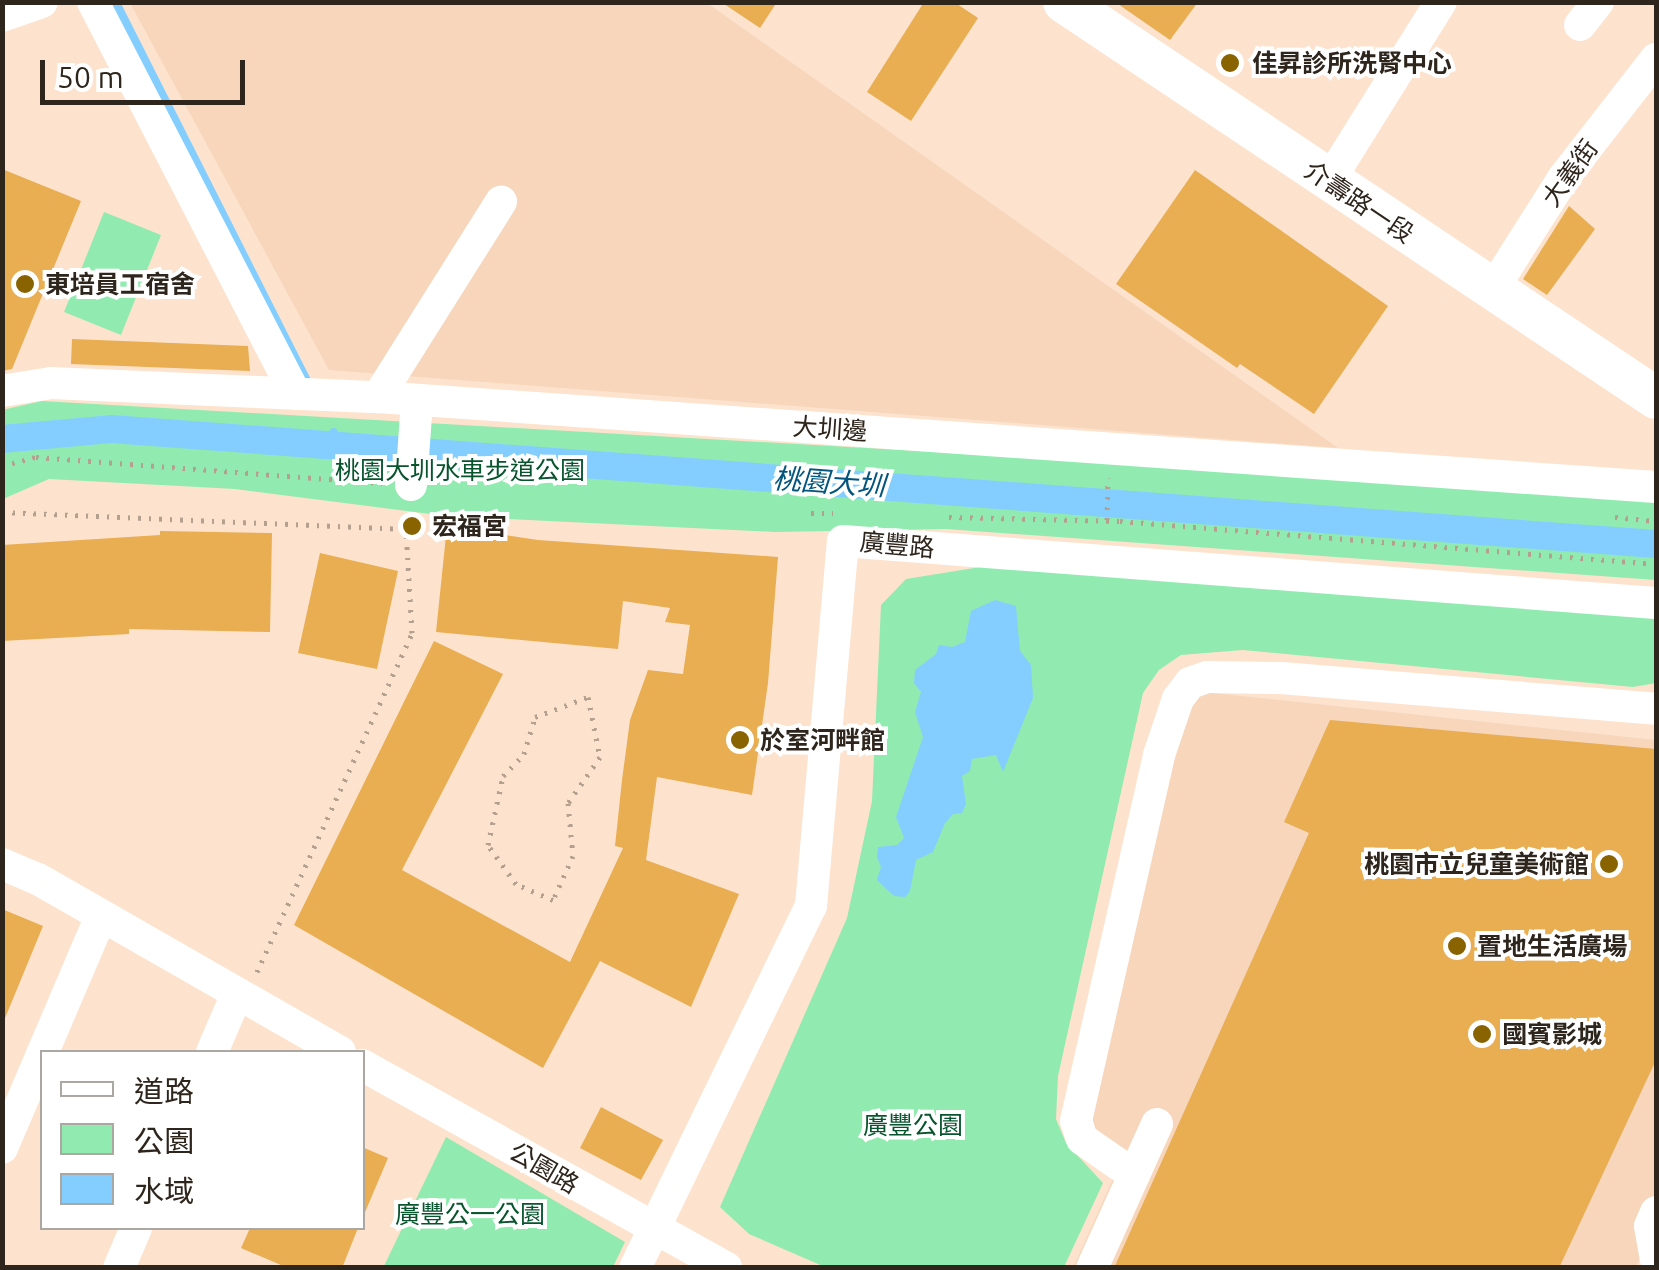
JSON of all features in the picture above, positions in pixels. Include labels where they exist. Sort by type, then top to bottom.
[{"type":"main road","name":"介壽路一段","points":[[1064,2],[1490,292],[1656,398]]},
{"type":"street","points":[[2,16],[42,2]]},
{"type":"street","points":[[93,2],[295,394]]},
{"type":"street","points":[[1329,181],[1442,2]]},
{"type":"street","name":"大義街","points":[[1490,292],[1564,178],[1656,59]]},
{"type":"street","points":[[378,398],[500,202]]},
{"type":"street","name":"大圳邊","points":[[2,392],[50,382],[378,398],[417,411],[1630,489],[1656,487]]},
{"type":"street","points":[[412,474],[417,411]]},
{"type":"street","name":"廣豐路","points":[[635,1268],[811,906],[846,527],[1656,603]]},
{"type":"street","points":[[1134,1175],[1082,1140],[1076,1121],[1159,756],[1178,699],[1190,683],[1207,677],[1282,678],[1656,708]]},
{"type":"street","points":[[2,864],[336,1050]]},
{"type":"street","points":[[44,1050],[101,916]]},
{"type":"street","points":[[213,1050],[241,996]]},
{"type":"street","points":[[2,1148],[40,1060]]},
{"type":"street","name":"公園路","points":[[365,1067],[726,1268]]},
{"type":"street","points":[[1092,1268],[1157,1124]]},
{"type":"street","points":[[1656,1212],[1650,1226],[1656,1260]]},
{"type":"street","points":[[119,1268],[135,1230]]},
{"type":"path","points":[[2,466],[36,456],[412,474],[406,529],[412,634],[241,996]]},
{"type":"path","points":[[1107,519],[1108,484]]},
{"type":"path","points":[[2,512],[406,529]]},
{"type":"path","points":[[812,513],[846,527]]},
{"type":"path","points":[[940,516],[1107,519],[1656,564]]},
{"type":"path","points":[[588,697],[600,756],[568,802],[573,856],[553,900],[516,884],[488,845],[503,776],[524,754],[536,717],[588,697]]},
{"type":"shaded area","points":[[130,3],[707,3],[1338,448],[329,370]]},
{"type":"shaded area","name":"置地生活廣場","points":[[1194,691],[1656,740],[1656,1222],[1636,1267],[1073,1268],[1121,1161],[1080,1130],[1170,706]]},
{"type":"green space","points":[[104,212],[161,235],[121,335],[64,312]]},
{"type":"green space","name":"桃園大圳水車步道公園","points":[[42,401],[1656,493],[1656,580],[946,529],[775,532],[446,516],[235,489],[49,479],[3,499],[2,410]]},
{"type":"green space","name":"廣豐公園","points":[[1005,563],[1656,614],[1656,683],[1633,687],[1243,650],[1181,655],[1159,670],[1143,693],[1058,1076],[1056,1119],[1066,1143],[1103,1183],[1064,1267],[825,1267],[749,1234],[720,1207],[847,918],[872,801],[881,605],[906,579]]},
{"type":"green space","name":"廣豐公一公園","points":[[446,1137],[625,1242],[613,1267],[383,1268]]},
{"type":"water","points":[[995,600],[1016,606],[1020,651],[1031,665],[1033,698],[1003,772],[996,755],[972,759],[970,771],[962,776],[966,804],[962,813],[953,814],[945,823],[933,852],[916,860],[910,891],[905,897],[894,896],[877,880],[881,867],[877,857],[878,847],[897,845],[904,838],[896,817],[923,737],[915,712],[921,692],[914,683],[915,670],[936,654],[939,645],[952,647],[965,642],[971,611]]},
{"type":"building","points":[[721,2],[777,2],[760,28]]},
{"type":"building","points":[[924,2],[954,2],[978,18],[911,121],[867,92]]},
{"type":"building","points":[[1115,2],[1198,2],[1170,40]]},
{"type":"building","name":"東培員工宿舍","points":[[2,169],[81,201],[12,369],[2,371]]},
{"type":"building","points":[[1195,170],[1388,306],[1314,414],[1240,364],[1237,368],[1116,284]]},
{"type":"building","points":[[1569,206],[1595,229],[1547,295],[1523,279]]},
{"type":"building","points":[[72,339],[248,346],[250,371],[71,364]]},
{"type":"building","points":[[447,526],[538,540],[778,557],[768,683],[752,795],[657,777],[646,860],[739,894],[691,1007],[600,961],[543,1068],[294,925],[434,641],[503,674],[402,870],[570,962],[623,848],[615,846],[630,720],[648,670],[683,674],[690,625],[665,622],[670,608],[623,601],[618,649],[436,632]]},
{"type":"building","points":[[160,531],[272,533],[270,632],[129,629],[129,634],[2,641],[2,545],[160,535]]},
{"type":"building","points":[[320,553],[398,571],[377,669],[298,653]]},
{"type":"building","name":"置地生活廣場","points":[[1330,720],[1656,749],[1656,1060],[1559,1268],[1114,1268],[1309,833],[1284,822]]},
{"type":"building","points":[[2,909],[43,926],[3,1023],[2,1023]]},
{"type":"building","points":[[601,1107],[663,1140],[641,1180],[580,1148]]},
{"type":"building","points":[[365,1148],[388,1158],[365,1212]]},
{"type":"building","points":[[249,1230],[357,1230],[342,1268],[288,1268],[241,1248]]},
{"type":"waterway","points":[[115,2],[308,384]]},
{"type":"waterway","name":"桃園大圳","points":[[2,439],[111,429],[1656,544]]},
{"type":"waterway","points":[[333,432],[340,446]]},
{"type":"place","name":"佳昇診所洗腎中心","points":[[1230,63]]},
{"type":"place","name":"東培員工宿舍","points":[[25,284]]},
{"type":"place","name":"宏福宮","points":[[412,526]]},
{"type":"place","name":"於室河畔館","points":[[740,740]]},
{"type":"place","name":"桃園市立兒童美術館","points":[[1609,864]]},
{"type":"place","name":"置地生活廣場","points":[[1457,946]]},
{"type":"place","name":"國賓影城","points":[[1482,1034]]}]
